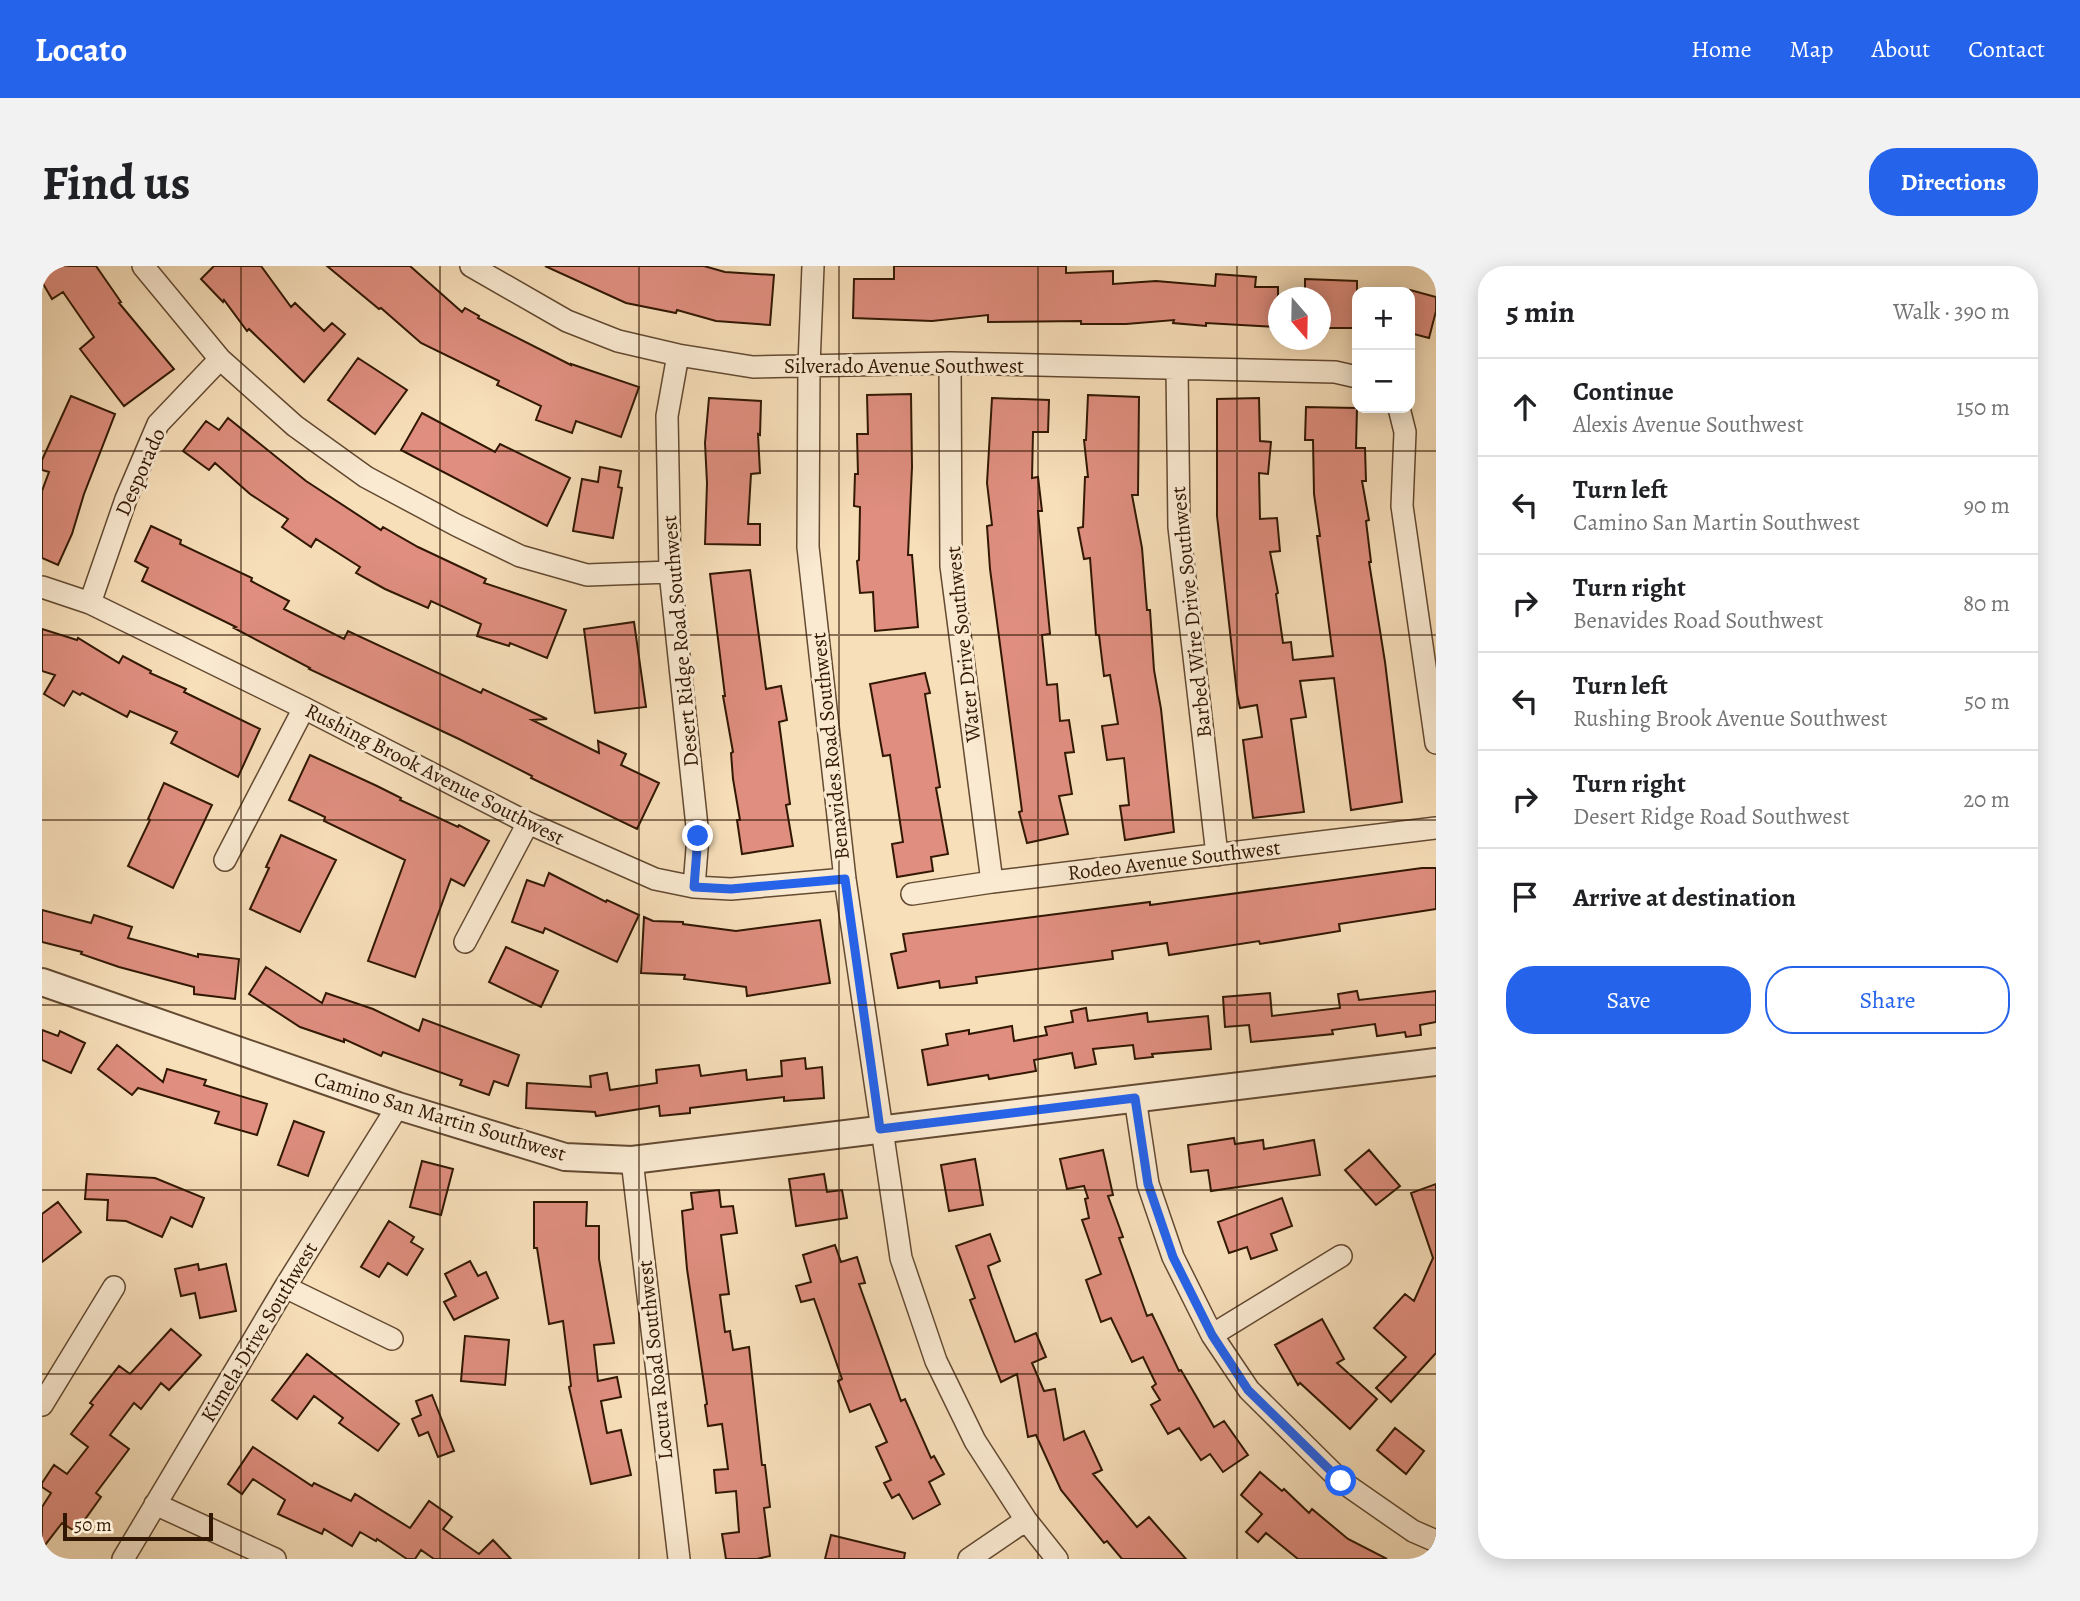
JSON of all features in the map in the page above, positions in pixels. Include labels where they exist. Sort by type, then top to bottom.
[{"type":"street","points":[[143,266],[220,359],[295,426],[366,477],[520,556],[587,575],[670,572]]},
{"type":"street","name":"Silverado Avenue Southwest","points":[[471,266],[567,321],[618,341],[678,355],[753,367],[950,363],[1335,372],[1352,376]]},
{"type":"street","name":"Benavides Road Southwest","points":[[813,266],[809,365],[808,547],[845,879],[901,1258],[936,1360],[975,1441],[1026,1520],[1057,1559]]},
{"type":"street","name":"Desert Ridge Road Southwest","points":[[678,355],[667,416],[670,572],[698,836],[694,887]]},
{"type":"street","name":"Desporado","points":[[90,603],[126,499],[158,425],[220,359]]},
{"type":"street","name":"Water Drive Southwest","points":[[950,363],[951,566],[992,882]]},
{"type":"street","name":"Barbed Wire Drive Southwest","points":[[1177,369],[1179,527],[1217,855]]},
{"type":"street","points":[[1399,413],[1405,432],[1402,506],[1429,638],[1436,743]]},
{"type":"street","name":"Rushing Brook Avenue Southwest","points":[[42,587],[90,603],[304,708],[528,823],[655,879],[694,887],[731,889],[845,879]]},
{"type":"street","points":[[225,860],[304,708]]},
{"type":"street","points":[[466,942],[528,823]]},
{"type":"street","name":"Rodeo Avenue Southwest","points":[[912,894],[1436,828]]},
{"type":"street","name":"Camino San Martin Southwest","points":[[42,982],[398,1106],[565,1157],[632,1160],[1436,1062]]},
{"type":"street","points":[[1135,1098],[1148,1184],[1173,1257],[1212,1335],[1248,1390],[1341,1481],[1413,1531],[1436,1541]]},
{"type":"street","name":"Kimela Drive Southwest","points":[[123,1559],[285,1287],[398,1106]]},
{"type":"street","name":"Locura Road Southwest","points":[[632,1160],[679,1559]]},
{"type":"street","points":[[1212,1335],[1341,1256]]},
{"type":"street","points":[[42,1405],[114,1287]]},
{"type":"street","points":[[285,1287],[391,1339]]},
{"type":"street","points":[[156,1504],[275,1559]]},
{"type":"street","points":[[969,1559],[1026,1520]]},
{"type":"building","points":[[42,266],[96,266],[121,302],[119,303],[174,369],[124,406],[80,349],[94,337],[63,292],[52,299],[42,282]]},
{"type":"building","points":[[214,266],[261,266],[291,307],[295,303],[324,331],[332,323],[345,334],[304,382],[249,329],[247,331],[224,300],[223,302],[201,279]]},
{"type":"building","points":[[327,266],[410,266],[462,312],[465,308],[479,316],[478,318],[571,365],[639,387],[621,437],[576,421],[572,433],[536,420],[541,406],[497,385],[499,381],[421,343]]},
{"type":"building","points":[[545,266],[704,266],[725,272],[774,275],[770,325],[716,321],[677,310],[676,313],[626,303]]},
{"type":"building","points":[[894,266],[1066,266],[1066,273],[1113,271],[1113,284],[1156,281],[1215,286],[1216,274],[1256,277],[1255,287],[1268,287],[1268,326],[1206,323],[1206,326],[1173,323],[1174,320],[1126,324],[1081,324],[1081,321],[988,322],[988,315],[932,321],[853,318],[854,279],[894,279]]},
{"type":"building","points":[[1305,279],[1357,281],[1357,287],[1352,287],[1352,328],[1331,328],[1331,287],[1305,287]]},
{"type":"building","points":[[1415,291],[1436,297],[1436,311],[1429,338],[1415,334]]},
{"type":"building","points":[[358,358],[407,390],[375,434],[328,400]]},
{"type":"building","points":[[911,394],[912,467],[908,555],[912,555],[918,627],[875,631],[873,592],[860,593],[857,561],[860,507],[854,506],[855,474],[858,474],[857,434],[868,434],[867,395]]},
{"type":"building","points":[[1088,395],[1139,397],[1138,495],[1132,495],[1142,548],[1147,610],[1150,610],[1154,670],[1161,709],[1174,832],[1125,840],[1120,806],[1129,805],[1124,758],[1107,760],[1102,726],[1118,724],[1110,675],[1104,676],[1099,635],[1096,635],[1090,558],[1084,559],[1078,528],[1083,527],[1085,477],[1088,477],[1084,440]]},
{"type":"building","points":[[71,396],[115,414],[84,494],[72,534],[58,565],[42,558],[42,491],[49,472],[42,470],[42,460]]},
{"type":"building","points":[[709,398],[761,401],[760,435],[758,434],[760,473],[751,474],[748,524],[760,524],[760,545],[705,544],[705,443]]},
{"type":"building","points":[[992,398],[1049,400],[1048,432],[1033,432],[1032,478],[1038,477],[1042,511],[1038,511],[1050,634],[1042,635],[1047,685],[1057,684],[1060,721],[1069,720],[1074,752],[1065,753],[1072,794],[1059,796],[1068,834],[1027,843],[1019,812],[1022,811],[990,569],[987,526],[992,525],[987,483]]},
{"type":"building","points":[[1259,398],[1260,441],[1271,442],[1268,474],[1259,473],[1260,519],[1277,518],[1280,551],[1270,552],[1278,593],[1283,643],[1291,642],[1293,660],[1333,656],[1317,536],[1320,536],[1314,494],[1313,440],[1305,440],[1306,407],[1352,408],[1352,413],[1357,413],[1356,448],[1365,448],[1366,481],[1362,481],[1369,520],[1366,521],[1369,562],[1385,662],[1402,802],[1351,810],[1334,678],[1300,681],[1306,717],[1291,719],[1304,812],[1253,818],[1243,740],[1262,737],[1257,705],[1240,708],[1237,694],[1217,516],[1217,399]]},
{"type":"building","points":[[422,413],[495,452],[500,444],[570,478],[547,526],[401,450]]},
{"type":"building","points":[[228,418],[306,481],[381,530],[383,527],[486,579],[484,583],[566,610],[547,658],[510,643],[509,646],[477,636],[481,624],[431,601],[428,608],[356,573],[360,567],[316,539],[311,547],[282,527],[288,519],[250,494],[215,463],[209,470],[183,451],[206,421],[219,430]]},
{"type":"building","points":[[600,467],[621,471],[618,487],[622,488],[613,538],[573,531],[582,479],[598,482]]},
{"type":"building","points":[[151,526],[181,540],[180,544],[252,578],[251,581],[289,601],[284,609],[344,639],[348,631],[481,693],[483,689],[547,719],[532,720],[599,753],[598,741],[626,754],[621,765],[659,783],[637,829],[531,778],[532,776],[459,739],[309,669],[234,628],[236,627],[142,581],[148,568],[135,561]]},
{"type":"building","points":[[750,570],[766,689],[781,686],[787,720],[779,722],[790,804],[786,805],[793,846],[742,854],[733,779],[733,752],[723,696],[710,574]]},
{"type":"building","points":[[634,622],[646,707],[595,713],[584,629]]},
{"type":"building","points":[[42,629],[77,640],[78,638],[119,663],[123,656],[151,671],[150,673],[186,689],[184,692],[260,729],[238,777],[171,743],[177,732],[130,711],[127,717],[82,693],[80,695],[73,691],[64,706],[44,694],[55,675],[42,671]]},
{"type":"building","points":[[925,673],[930,693],[925,694],[940,787],[936,788],[948,854],[931,857],[933,871],[897,877],[892,844],[903,842],[890,755],[883,756],[870,684]]},
{"type":"building","points":[[310,755],[489,841],[464,886],[451,879],[415,977],[368,961],[405,860],[324,821],[325,817],[289,800]]},
{"type":"building","points":[[164,783],[212,805],[173,888],[128,866]]},
{"type":"building","points":[[281,835],[336,860],[300,932],[250,909]]},
{"type":"building","points":[[1436,868],[1436,909],[1339,924],[1340,931],[1260,944],[1259,941],[1169,955],[1167,943],[1112,951],[1113,959],[976,977],[977,983],[940,988],[939,981],[898,988],[891,954],[906,951],[903,934],[1150,902],[1150,905]]},
{"type":"building","points":[[549,873],[606,902],[607,900],[639,915],[617,962],[545,928],[543,933],[512,922],[527,880],[544,886]]},
{"type":"building","points":[[42,910],[91,923],[94,915],[132,927],[128,938],[198,957],[198,954],[239,959],[235,999],[194,994],[194,987],[119,967],[81,954],[82,952],[42,942]]},
{"type":"building","points":[[644,917],[653,921],[683,922],[736,931],[820,920],[830,983],[747,996],[746,987],[684,979],[685,975],[641,973]]},
{"type":"building","points":[[506,947],[558,971],[541,1007],[489,982]]},
{"type":"building","points":[[266,967],[322,1003],[326,993],[373,1009],[419,1031],[423,1019],[519,1055],[508,1086],[494,1081],[489,1095],[460,1085],[462,1080],[383,1052],[381,1056],[344,1039],[344,1042],[300,1027],[249,994]]},
{"type":"building","points":[[1357,991],[1359,1000],[1436,991],[1436,1022],[1420,1025],[1421,1035],[1406,1037],[1405,1032],[1377,1036],[1375,1024],[1332,1030],[1333,1034],[1251,1042],[1249,1025],[1225,1027],[1223,997],[1270,993],[1272,1016],[1340,1008],[1338,994]]},
{"type":"building","points":[[1086,1008],[1088,1021],[1147,1013],[1148,1022],[1208,1016],[1211,1049],[1152,1054],[1153,1057],[1135,1059],[1133,1045],[1093,1049],[1096,1064],[1075,1068],[1072,1053],[1034,1060],[1036,1071],[989,1079],[988,1075],[928,1085],[922,1050],[948,1045],[946,1034],[969,1030],[969,1034],[1012,1026],[1014,1041],[1047,1035],[1045,1027],[1073,1022],[1071,1011]]},
{"type":"building","points":[[42,1030],[58,1036],[60,1031],[85,1043],[71,1073],[42,1060]]},
{"type":"building","points":[[117,1045],[163,1082],[167,1069],[206,1080],[204,1085],[267,1104],[257,1135],[215,1123],[219,1112],[138,1088],[132,1095],[98,1069]]},
{"type":"building","points":[[805,1058],[806,1069],[822,1067],[824,1098],[784,1101],[784,1097],[690,1108],[690,1113],[660,1116],[659,1106],[596,1116],[595,1112],[526,1108],[527,1083],[591,1087],[590,1076],[607,1073],[610,1090],[657,1083],[656,1070],[699,1065],[701,1076],[746,1070],[747,1080],[782,1076],[781,1061]]},
{"type":"building","points":[[294,1121],[324,1132],[308,1176],[278,1165]]},
{"type":"building","points":[[1234,1138],[1235,1144],[1263,1140],[1264,1149],[1314,1140],[1320,1175],[1211,1191],[1208,1170],[1191,1172],[1188,1145]]},
{"type":"building","points":[[1103,1150],[1113,1195],[1108,1196],[1123,1237],[1119,1238],[1147,1316],[1152,1314],[1179,1371],[1181,1370],[1214,1427],[1224,1421],[1248,1455],[1223,1472],[1210,1454],[1201,1460],[1179,1428],[1168,1434],[1151,1405],[1160,1400],[1152,1387],[1156,1384],[1143,1357],[1132,1362],[1111,1318],[1101,1322],[1086,1280],[1101,1274],[1082,1220],[1089,1218],[1085,1199],[1088,1198],[1084,1186],[1067,1189],[1060,1159]]},
{"type":"building","points":[[1369,1150],[1400,1186],[1376,1205],[1345,1170]]},
{"type":"building","points":[[975,1159],[983,1205],[949,1211],[941,1165]]},
{"type":"building","points":[[422,1161],[453,1169],[441,1215],[410,1207]]},
{"type":"building","points":[[87,1174],[155,1178],[204,1198],[192,1227],[171,1217],[162,1237],[126,1221],[107,1220],[108,1200],[85,1199]]},
{"type":"building","points":[[824,1174],[827,1192],[842,1190],[847,1218],[796,1226],[789,1179]]},
{"type":"building","points":[[1436,1184],[1436,1353],[1391,1402],[1376,1388],[1406,1357],[1374,1328],[1405,1294],[1414,1301],[1433,1258],[1411,1193]]},
{"type":"building","points":[[719,1190],[721,1207],[733,1206],[737,1233],[721,1235],[729,1294],[720,1295],[725,1332],[730,1331],[733,1350],[749,1347],[762,1465],[765,1465],[770,1507],[764,1508],[770,1556],[757,1559],[726,1559],[722,1534],[739,1532],[736,1491],[716,1493],[714,1470],[728,1469],[722,1424],[708,1426],[687,1269],[682,1211],[693,1209],[691,1193]]},
{"type":"building","points":[[1282,1198],[1292,1226],[1271,1234],[1277,1250],[1251,1259],[1247,1247],[1229,1253],[1218,1222]]},
{"type":"building","points":[[58,1202],[81,1232],[42,1262],[42,1214]]},
{"type":"building","points":[[534,1202],[587,1202],[586,1226],[599,1226],[599,1259],[614,1343],[594,1345],[598,1381],[617,1377],[621,1397],[601,1401],[607,1433],[621,1430],[631,1475],[591,1484],[569,1387],[563,1321],[549,1324],[537,1248],[534,1248]]},
{"type":"building","points":[[389,1221],[414,1237],[411,1242],[423,1249],[407,1275],[388,1263],[379,1277],[361,1267]]},
{"type":"building","points":[[990,1234],[1000,1261],[988,1266],[992,1278],[1015,1342],[1036,1333],[1046,1357],[1032,1363],[1044,1391],[1055,1389],[1064,1440],[1084,1431],[1102,1470],[1093,1474],[1137,1527],[1149,1517],[1186,1559],[1122,1559],[1107,1541],[1104,1543],[1061,1490],[1036,1435],[1028,1437],[1017,1374],[1001,1382],[970,1300],[975,1298],[956,1246]]},
{"type":"building","points":[[835,1245],[841,1262],[857,1257],[865,1283],[859,1284],[901,1401],[905,1399],[931,1458],[934,1456],[944,1474],[929,1482],[940,1504],[913,1519],[899,1494],[892,1498],[884,1483],[891,1480],[876,1447],[887,1442],[870,1404],[850,1412],[838,1381],[842,1379],[814,1299],[801,1302],[796,1286],[811,1282],[803,1255]]},
{"type":"building","points":[[470,1261],[478,1276],[486,1272],[498,1298],[454,1320],[444,1302],[456,1296],[445,1274]]},
{"type":"building","points":[[198,1264],[199,1270],[226,1264],[236,1311],[200,1318],[195,1293],[181,1296],[175,1269]]},
{"type":"building","points":[[1322,1319],[1344,1359],[1337,1363],[1377,1399],[1350,1429],[1300,1383],[1298,1385],[1275,1345]]},
{"type":"building","points":[[171,1329],[201,1355],[169,1390],[161,1383],[141,1409],[134,1403],[110,1435],[129,1449],[96,1493],[101,1497],[76,1532],[62,1523],[42,1549],[42,1507],[51,1493],[42,1487],[42,1483],[54,1465],[67,1474],[88,1447],[71,1434],[93,1405],[90,1403],[119,1366],[130,1374]]},
{"type":"building","points":[[465,1336],[509,1340],[505,1385],[461,1381]]},
{"type":"building","points":[[307,1354],[399,1424],[378,1451],[339,1423],[343,1418],[314,1396],[297,1419],[272,1400]]},
{"type":"building","points":[[432,1395],[454,1451],[438,1457],[428,1432],[419,1436],[412,1419],[421,1415],[416,1401]]},
{"type":"building","points":[[1395,1428],[1424,1451],[1406,1474],[1377,1450]]},
{"type":"building","points":[[253,1447],[312,1486],[314,1483],[351,1501],[355,1494],[410,1528],[429,1501],[452,1517],[443,1529],[479,1554],[493,1540],[511,1559],[434,1559],[421,1550],[415,1559],[407,1559],[377,1539],[376,1541],[360,1532],[352,1546],[324,1529],[322,1534],[278,1514],[285,1500],[253,1479],[242,1494],[228,1484]]},
{"type":"building","points":[[1260,1472],[1282,1491],[1284,1489],[1309,1513],[1312,1509],[1348,1539],[1387,1559],[1298,1559],[1266,1533],[1258,1542],[1246,1532],[1262,1514],[1241,1495]]},
{"type":"building","points":[[831,1535],[905,1553],[904,1559],[825,1559]]},
{"type":"route","points":[[698,836],[694,887],[731,889],[845,879],[880,1129],[1135,1098],[1148,1184],[1173,1257],[1212,1335],[1248,1390],[1341,1481]]}]
